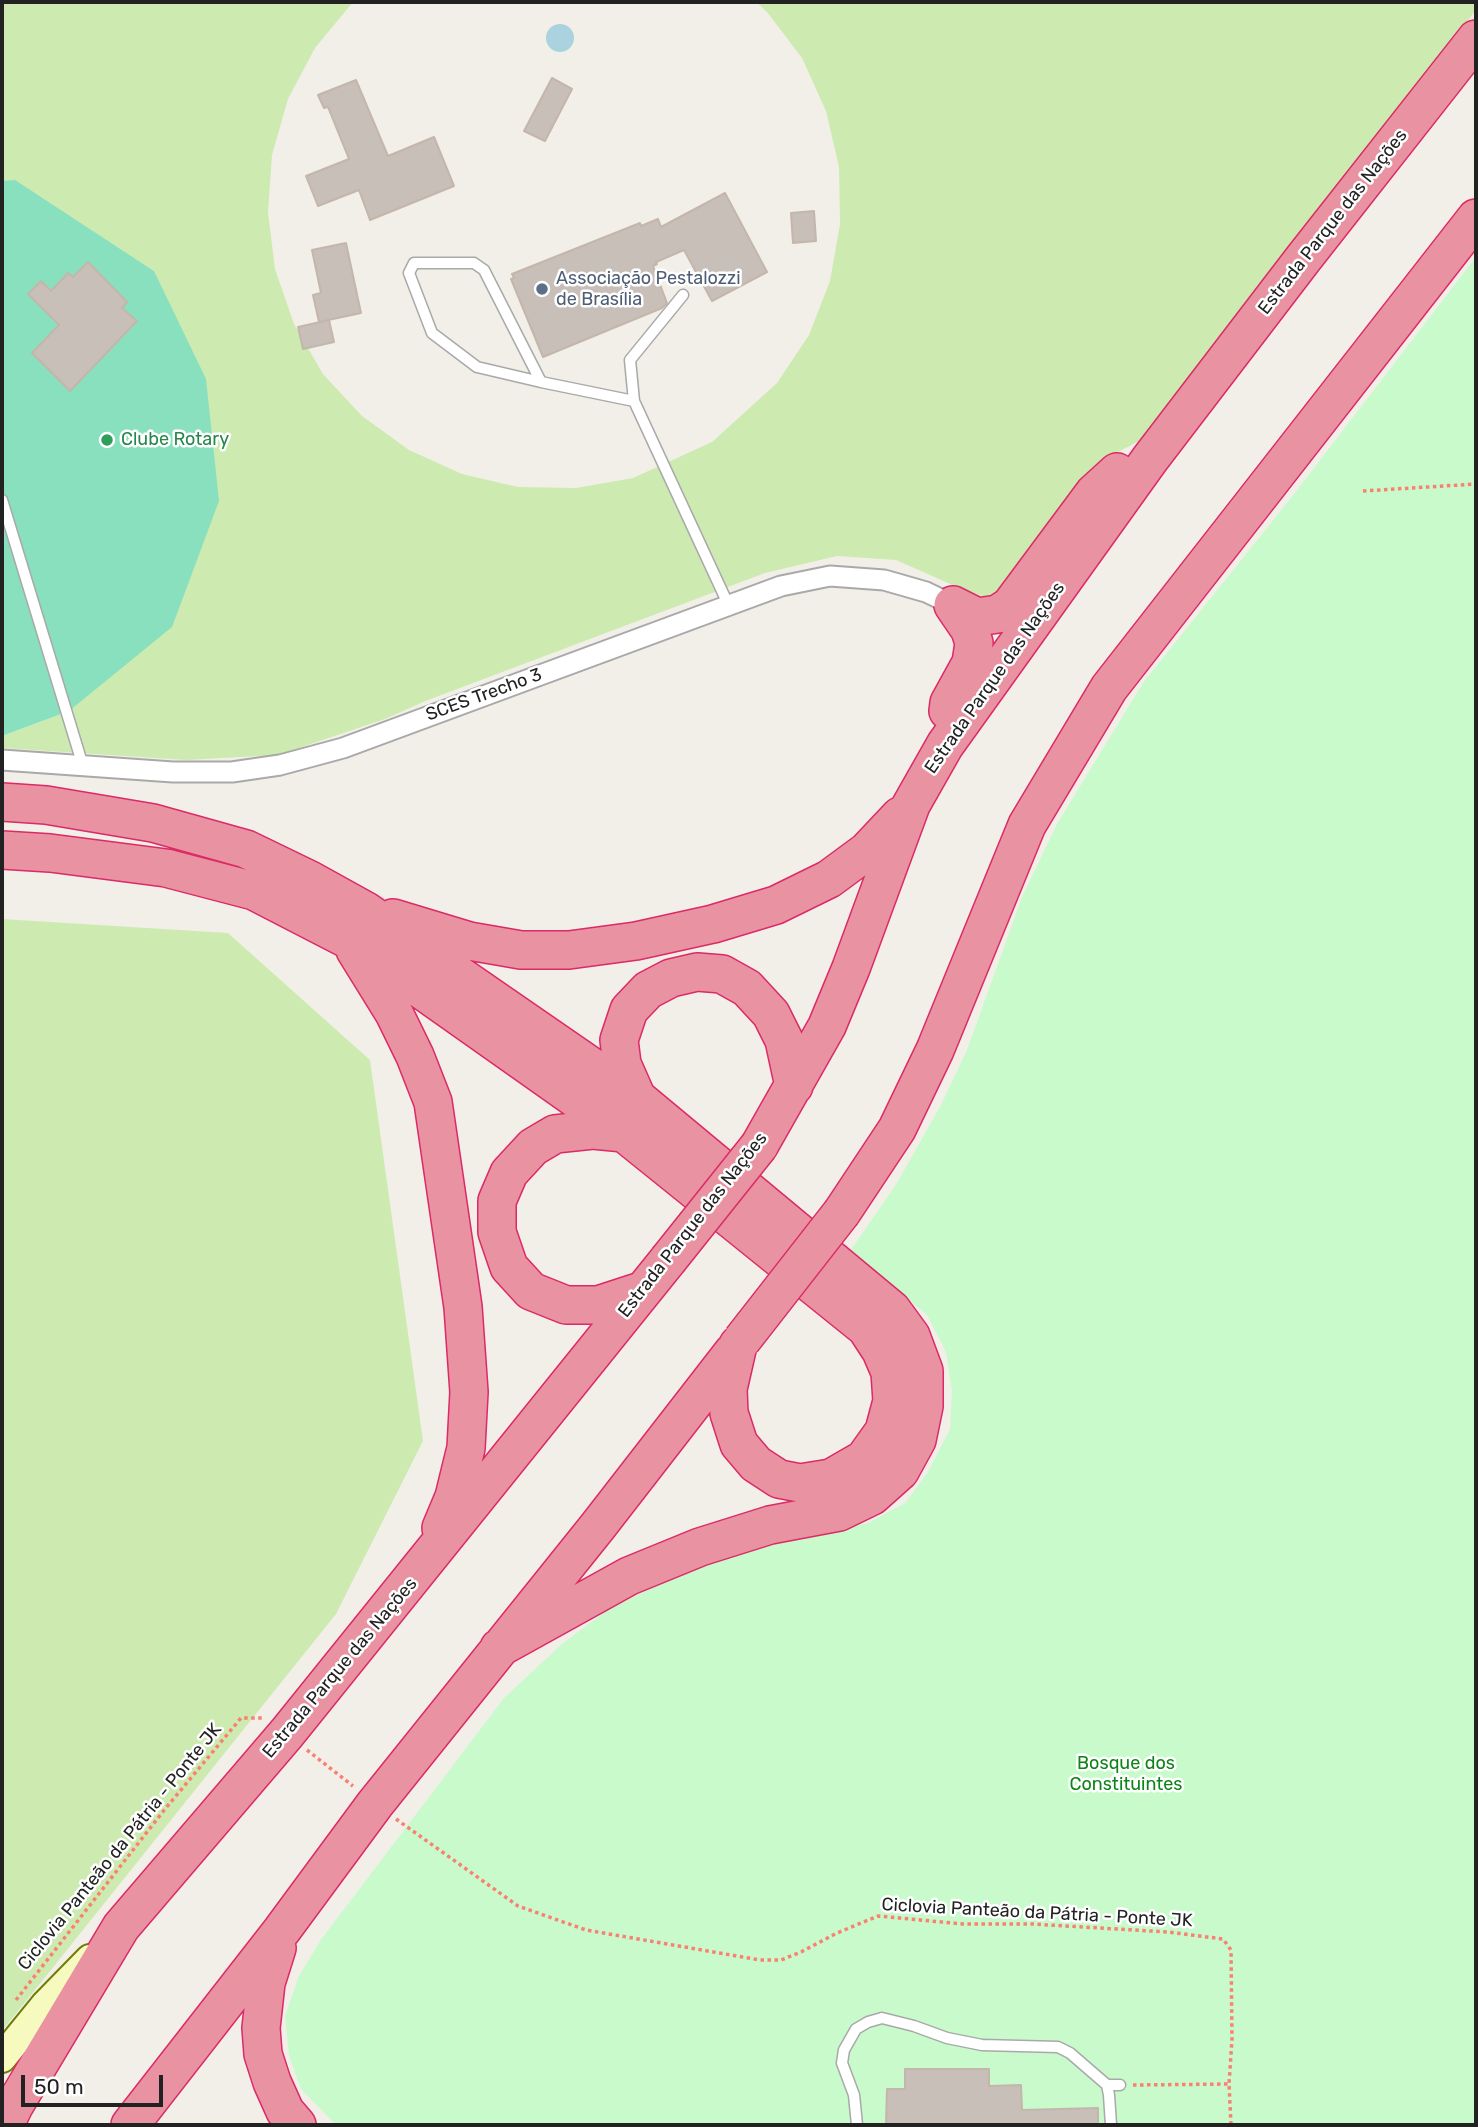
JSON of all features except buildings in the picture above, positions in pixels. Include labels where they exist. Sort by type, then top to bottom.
[{"type":"highway","name":"Estrada Parque das Nações","points":[[5,2125],[121,1927],[287,1733],[427,1562],[759,1146],[827,1026],[911,805],[944,745],[1150,459],[1476,39]]},
{"type":"highway","points":[[131,2125],[282,1930],[375,1804],[598,1526],[842,1212],[897,1129],[935,1050],[1027,825],[1109,688],[1476,218]]},
{"type":"highway","points":[[953,605],[977,617],[998,614],[1010,606],[1094,493],[1121,468],[1150,459]]},
{"type":"highway","points":[[944,745],[949,703],[971,663],[974,643],[970,630],[953,605]]},
{"type":"highway","points":[[2,802],[46,805],[153,823],[246,849],[357,926],[624,1133],[866,1328],[881,1350],[890,1372],[892,1401],[884,1431],[864,1459],[831,1478],[800,1483],[779,1479],[755,1464],[739,1444],[729,1413],[727,1389],[740,1342]]},
{"type":"highway","points":[[357,926],[426,927],[469,941],[521,950],[569,950],[636,941],[713,924],[776,905],[829,879],[867,851],[911,805]]},
{"type":"highway","points":[[2,850],[50,853],[166,868],[254,891],[357,926],[637,1098],[892,1310],[911,1336],[924,1371],[924,1406],[917,1440],[900,1471],[872,1496],[839,1512],[770,1525],[700,1547],[629,1576],[499,1648]]},
{"type":"highway","points":[[357,926],[433,1102],[463,1307],[469,1392],[466,1448],[454,1497],[427,1562]]},
{"type":"highway","points":[[637,1098],[622,1064],[619,1040],[629,1010],[648,990],[671,978],[697,972],[722,974],[747,988],[771,1014],[784,1040],[794,1086]]},
{"type":"highway","points":[[624,1133],[593,1130],[555,1135],[533,1147],[509,1173],[497,1201],[497,1232],[509,1268],[531,1291],[566,1304],[598,1305],[641,1292]]},
{"type":"highway","points":[[282,1930],[266,1983],[261,2028],[263,2054],[276,2092],[285,2111],[297,2125]]},
{"type":"main road","points":[[2,2058],[45,2005],[121,1927]]},
{"type":"street","name":"SCES Trecho 3","points":[[2,760],[173,772],[232,772],[280,765],[343,748],[780,586],[830,576],[884,580],[926,592],[953,605]]},
{"type":"lane","points":[[541,382],[484,270],[474,262],[414,263],[409,274],[432,332],[477,367],[541,382],[634,401]]},
{"type":"lane","points":[[683,295],[630,360],[634,401],[728,604]]},
{"type":"lane","points":[[2,500],[83,766]]},
{"type":"lane","points":[[857,2125],[854,2095],[842,2063],[844,2050],[856,2029],[882,2018],[947,2038],[982,2045],[1058,2047],[1070,2053],[1107,2085],[1111,2125]]},
{"type":"lane","points":[[1107,2085],[1120,2085]]},
{"type":"path","points":[[1363,491],[1476,484]]},
{"type":"path","name":"Ciclovia Panteão da Pátria - Ponte JK","points":[[16,2001],[165,1809],[241,1718],[264,1718],[287,1733],[375,1804],[518,1906],[586,1930],[760,1960],[781,1960],[878,1916],[963,1924],[1032,1924],[1168,1932],[1223,1939],[1231,1950],[1231,2125]]},
{"type":"path","points":[[1120,2085],[1229,2084]]},
{"type":"green space","points":[[2,2],[353,2],[315,48],[288,99],[272,155],[268,212],[275,269],[294,324],[323,374],[362,416],[409,450],[462,474],[518,487],[576,488],[633,478],[712,442],[777,383],[809,335],[830,281],[840,224],[839,167],[826,111],[802,58],[767,12],[756,2],[1476,2],[1476,10],[1149,436],[1104,459],[991,599],[896,560],[837,556],[765,573],[428,700],[385,719],[278,755],[186,760],[2,748],[2,736],[69,711],[154,271],[15,181],[2,181]]},
{"type":"green space","name":"Clube Rotary","points":[[15,180],[154,271],[206,379],[219,501],[172,627],[69,711],[2,736],[2,181]]},
{"type":"green space","name":"Bosque dos Constituintes","points":[[1476,257],[1476,2125],[336,2125],[301,2089],[289,2056],[285,2016],[299,1976],[320,1941],[504,1698],[562,1644],[606,1611],[678,1574],[757,1547],[868,1523],[905,1503],[928,1472],[950,1429],[952,1391],[946,1352],[927,1315],[850,1251],[895,1186],[940,1107],[967,1050],[1022,897],[1057,824],[1143,683],[1294,494]]},
{"type":"green space","points":[[2,919],[228,933],[370,1060],[423,1441],[336,1614],[2,2031]]},
{"type":"water","points":[[560,24],[570,28],[574,38],[570,48],[560,52],[550,48],[546,38],[550,28]]},
{"type":"place","name":"Associação Pestalozzi de Brasília","points":[[542,289]]},
{"type":"place","name":"Clube Rotary","points":[[107,440]]}]
